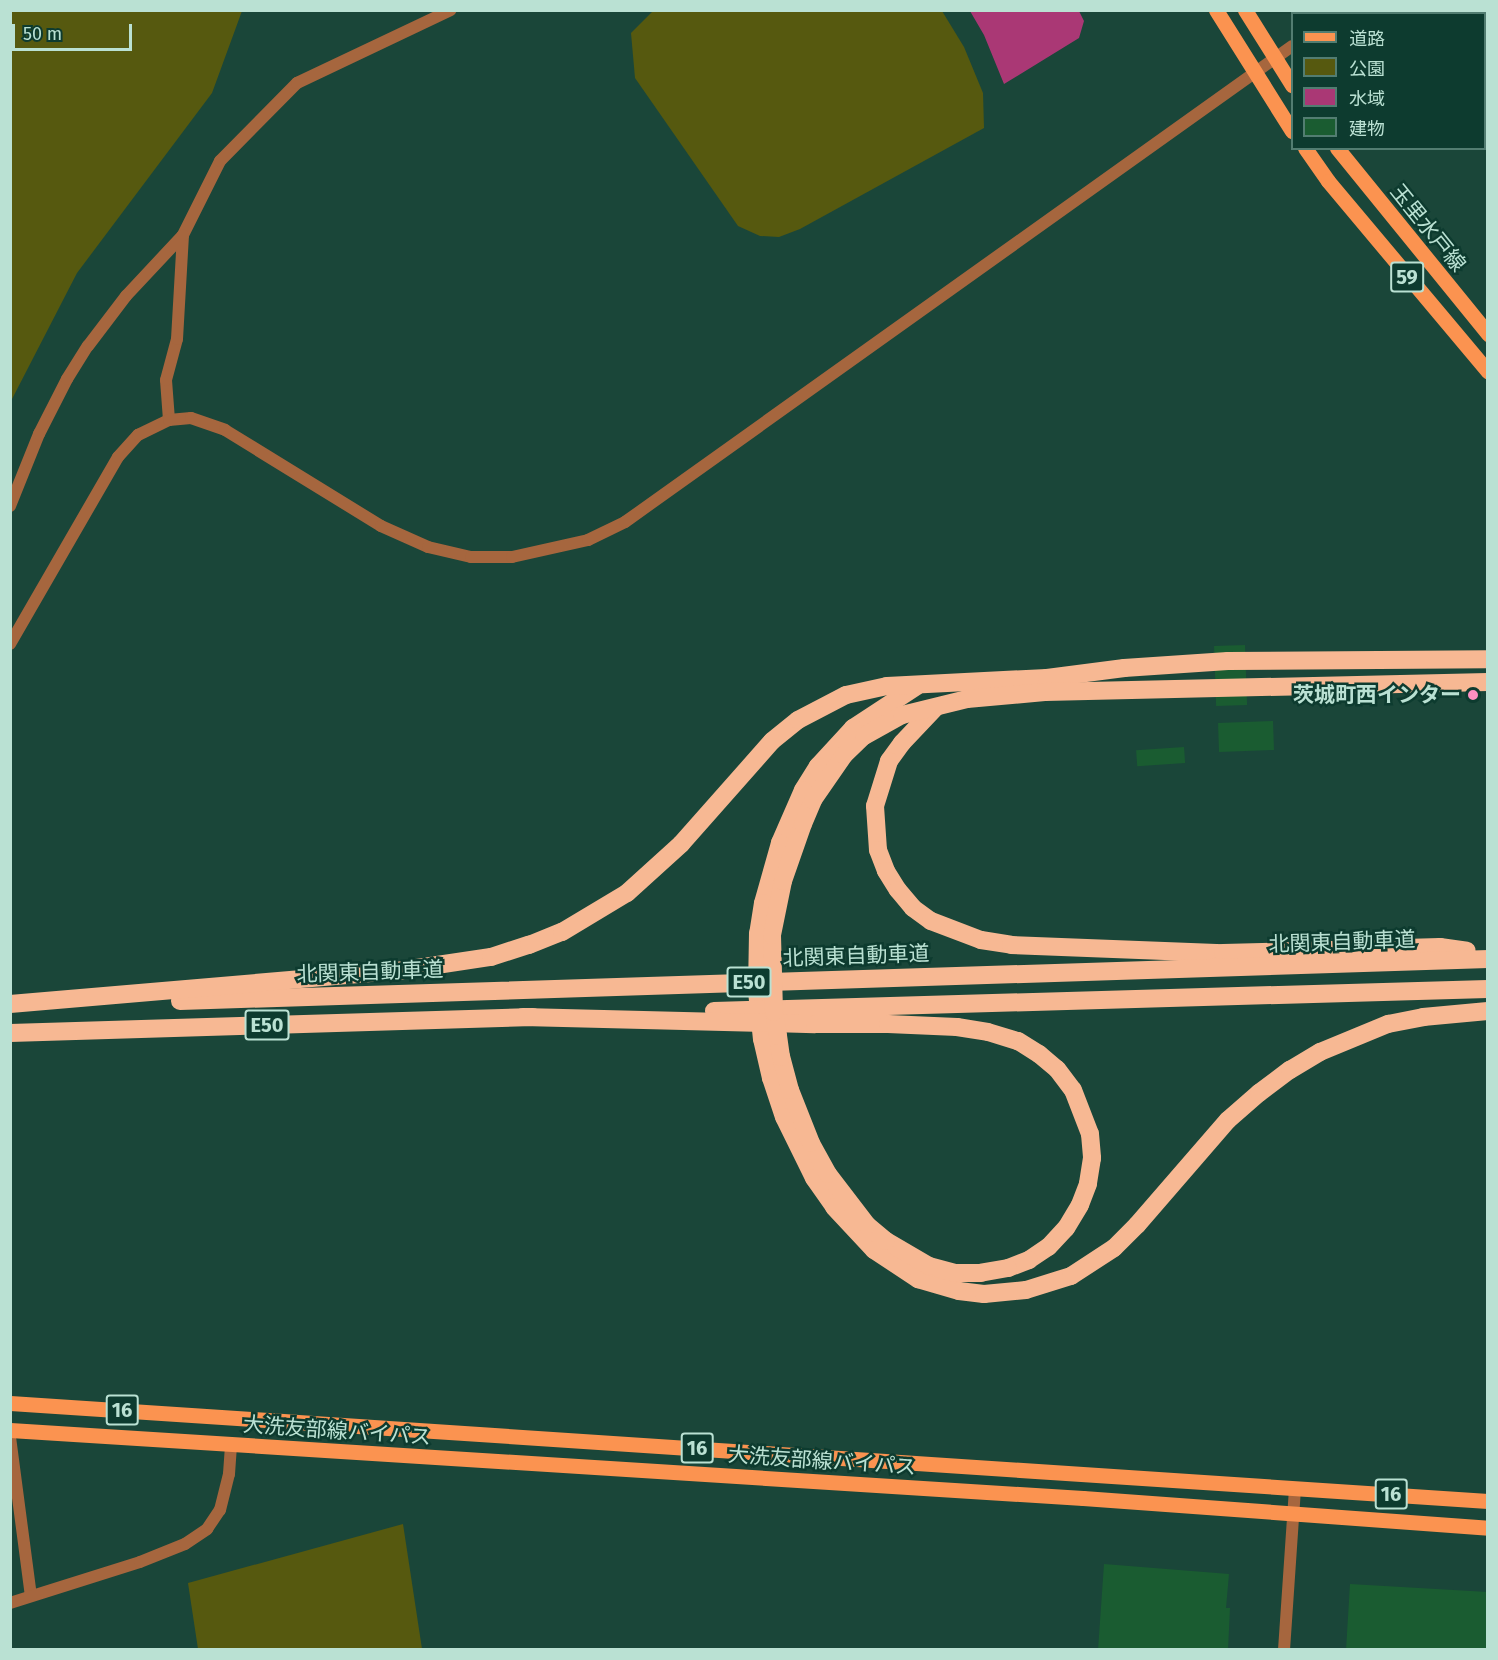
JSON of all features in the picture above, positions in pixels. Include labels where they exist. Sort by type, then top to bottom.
[{"type":"highway","points":[[10,1004],[397,971],[490,957],[529,945],[562,932],[627,893],[681,844],[772,741],[798,720],[846,695],[887,686],[1047,678],[1125,668],[1228,662],[1488,659]]},
{"type":"highway","points":[[765,961],[783,881],[803,824],[828,777],[864,736],[902,715],[968,699],[1045,692],[1488,682]]},
{"type":"highway","points":[[918,685],[853,728],[818,766],[790,816],[771,871],[758,933],[774,1012],[774,1058],[783,1117],[814,1178],[834,1207],[867,1244],[918,1279],[959,1291],[1004,1293],[1026,1290],[1061,1280],[1113,1248],[1137,1226],[1228,1120],[1258,1093],[1300,1064],[1354,1037],[1388,1024],[1423,1017],[1488,1011]]},
{"type":"highway","points":[[935,708],[902,743],[889,761],[875,806],[875,829],[878,850],[886,871],[898,890],[913,908],[931,921],[954,932],[1011,945],[1077,949],[1223,953],[1440,947],[1488,954]]},
{"type":"highway","name":"北関東自動車道","points":[[10,1004],[1488,959]]},
{"type":"highway","name":"E50","points":[[10,1033],[1488,989]]},
{"type":"highway","points":[[523,1017],[946,1027],[988,1032],[1018,1041],[1057,1069],[1073,1090],[1084,1112],[1090,1134],[1092,1158],[1088,1184],[1080,1205],[1066,1228],[1048,1247],[1029,1260],[1008,1268],[981,1273],[955,1273],[929,1266],[906,1255],[867,1225],[828,1174],[774,1058]]},
{"type":"main road","points":[[1216,10],[1254,74],[1291,128]]},
{"type":"main road","points":[[1245,10],[1291,83]]},
{"type":"main road","name":"59","points":[[1306,150],[1328,181],[1488,372]]},
{"type":"main road","name":"玉里水戸線","points":[[1339,150],[1488,334]]},
{"type":"main road","name":"大洗友部線バイパス","points":[[10,1403],[1488,1501]]},
{"type":"main road","name":"大洗友部線バイパス","points":[[10,1430],[1083,1498],[1488,1528]]},
{"type":"street","points":[[10,506],[39,434],[67,380],[88,346],[126,296],[183,235],[220,161],[297,83],[451,10]]},
{"type":"street","points":[[10,644],[118,457],[138,435],[169,420],[191,418],[225,430],[381,526],[428,547],[471,557],[512,557],[588,540],[625,522],[1291,47]]},
{"type":"street","points":[[169,420],[166,380],[177,339],[183,235]]},
{"type":"street","points":[[10,1437],[31,1596]]},
{"type":"street","points":[[10,1603],[140,1562],[185,1544],[207,1529],[220,1510],[229,1474],[231,1445]]},
{"type":"street","points":[[1284,1650],[1295,1488]]},
{"type":"green space","points":[[11,10],[242,11],[212,93],[77,273],[11,401]]},
{"type":"green space","points":[[653,11],[942,11],[964,47],[983,93],[984,128],[800,229],[779,237],[760,236],[738,226],[635,78],[631,33]]},
{"type":"green space","points":[[403,1524],[422,1649],[198,1649],[188,1583]]},
{"type":"water","points":[[970,11],[1079,11],[1084,21],[1079,38],[1004,84],[984,35]]},
{"type":"building","points":[[1245,645],[1247,705],[1216,706],[1214,646]]},
{"type":"building","points":[[1273,721],[1274,750],[1219,752],[1218,723]]},
{"type":"building","points":[[1184,747],[1185,763],[1137,766],[1136,750]]},
{"type":"building","points":[[1104,1564],[1229,1574],[1226,1608],[1230,1608],[1228,1650],[1098,1650]]},
{"type":"building","points":[[1350,1584],[1488,1592],[1488,1650],[1346,1650]]},
{"type":"place","name":"茨城町西インター","points":[[1473,695]]}]
